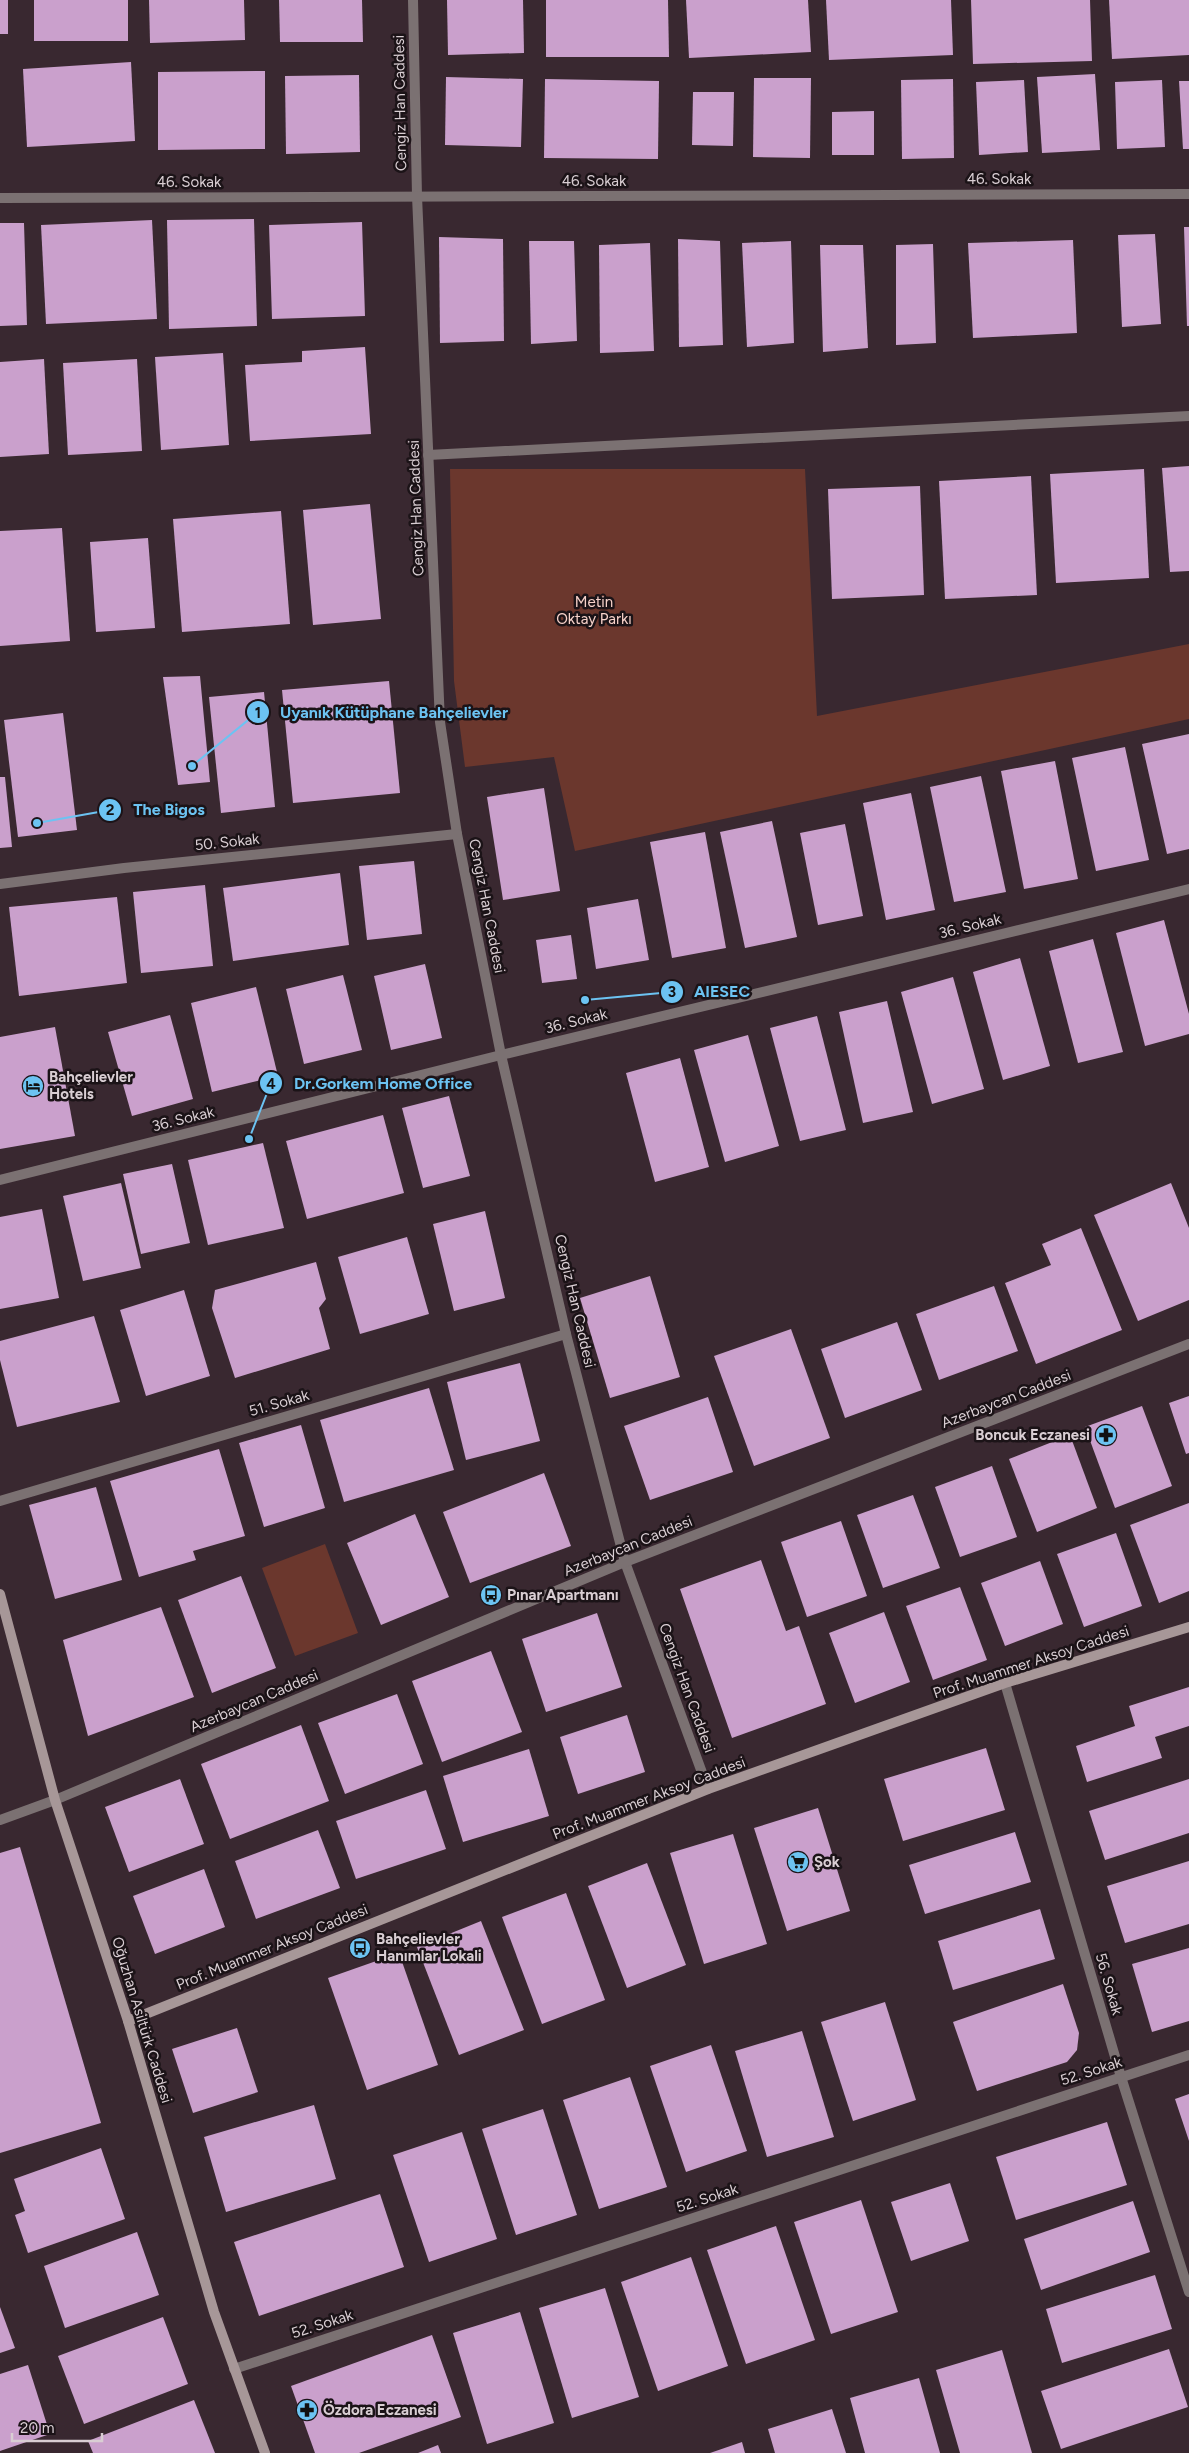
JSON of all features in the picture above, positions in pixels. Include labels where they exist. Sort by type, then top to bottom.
[{"type":"street","name":"Cengiz Han Caddesi","points":[[413,0],[417,196],[440,722],[457,834],[501,1055],[566,1334],[625,1562],[708,1790]]},
{"type":"street","name":"46. Sokak","points":[[0,198],[1189,194]]},
{"type":"street","points":[[428,454],[1189,416]]},
{"type":"street","name":"50. Sokak","points":[[0,884],[124,868],[457,834]]},
{"type":"street","name":"36. Sokak","points":[[0,1180],[501,1055],[1189,889]]},
{"type":"street","name":"51. Sokak","points":[[0,1501],[566,1334]]},
{"type":"street","name":"Azerbaycan Caddesi","points":[[0,1820],[55,1800],[625,1562],[1189,1344]]},
{"type":"street","name":"Oğuzhan Asiltürk Caddesi","points":[[0,1594],[55,1800],[128,2021],[214,2312],[264,2453]]},
{"type":"street","name":"Prof. Muammer Aksoy Caddesi","points":[[128,2021],[708,1790],[1005,1683],[1189,1627]]},
{"type":"street","name":"56. Sokak","points":[[1005,1683],[1121,2077],[1189,2292]]},
{"type":"street","name":"52. Sokak","points":[[234,2369],[1189,2055]]},
{"type":"green space","name":"Metin Oktay Parkı","points":[[450,469],[805,469],[817,716],[1189,644],[1189,719],[575,851],[554,757],[465,767],[454,681]]},
{"type":"green space","points":[[325,1544],[358,1633],[295,1656],[262,1568]]},
{"type":"building","points":[[0,0],[8,0],[8,34],[0,34]]},
{"type":"building","points":[[34,0],[128,0],[128,41],[34,41]]},
{"type":"building","points":[[149,0],[244,0],[245,40],[150,43]]},
{"type":"building","points":[[279,0],[362,0],[363,42],[280,42]]},
{"type":"building","points":[[447,0],[523,0],[524,53],[448,55]]},
{"type":"building","points":[[546,0],[668,0],[669,57],[546,57]]},
{"type":"building","points":[[686,0],[808,0],[811,52],[689,58]]},
{"type":"building","points":[[826,0],[951,0],[953,55],[829,60]]},
{"type":"building","points":[[971,0],[1090,0],[1092,61],[973,64]]},
{"type":"building","points":[[1109,0],[1189,0],[1189,55],[1112,59]]},
{"type":"building","points":[[131,62],[135,141],[27,147],[23,69]]},
{"type":"building","points":[[265,71],[265,149],[158,150],[158,72]]},
{"type":"building","points":[[1095,74],[1100,150],[1042,153],[1037,77]]},
{"type":"building","points":[[359,75],[360,152],[286,154],[285,76]]},
{"type":"building","points":[[446,77],[523,79],[521,147],[445,145]]},
{"type":"building","points":[[754,78],[811,78],[810,158],[753,157]]},
{"type":"building","points":[[545,79],[659,81],[658,159],[544,158]]},
{"type":"building","points":[[953,79],[954,158],[902,159],[901,80]]},
{"type":"building","points":[[1024,80],[1028,152],[979,155],[976,82]]},
{"type":"building","points":[[1162,80],[1165,147],[1117,149],[1115,82]]},
{"type":"building","points":[[1179,81],[1189,81],[1189,149],[1183,149]]},
{"type":"building","points":[[693,92],[734,92],[733,146],[692,145]]},
{"type":"building","points":[[874,111],[874,155],[832,155],[832,112]]},
{"type":"building","points":[[254,219],[257,326],[169,329],[167,220]]},
{"type":"building","points":[[152,220],[157,319],[46,324],[41,225]]},
{"type":"building","points":[[362,222],[365,316],[272,319],[269,225]]},
{"type":"building","points":[[0,223],[24,223],[27,325],[0,326]]},
{"type":"building","points":[[1184,227],[1189,227],[1189,326],[1187,326]]},
{"type":"building","points":[[1155,234],[1161,324],[1122,327],[1118,235]]},
{"type":"building","points":[[439,237],[503,239],[504,341],[440,343]]},
{"type":"building","points":[[678,239],[720,241],[723,345],[679,347]]},
{"type":"building","points":[[1073,240],[1077,333],[973,338],[968,243]]},
{"type":"building","points":[[529,241],[574,241],[577,341],[531,344]]},
{"type":"building","points":[[791,241],[794,343],[747,347],[742,243]]},
{"type":"building","points":[[650,243],[654,351],[600,353],[599,245]]},
{"type":"building","points":[[933,244],[936,343],[896,345],[896,245]]},
{"type":"building","points":[[820,245],[863,245],[868,348],[823,352]]},
{"type":"building","points":[[365,347],[371,434],[250,441],[245,365],[302,362],[302,351]]},
{"type":"building","points":[[223,353],[229,445],[161,450],[155,357]]},
{"type":"building","points":[[44,359],[49,454],[0,457],[0,362]]},
{"type":"building","points":[[137,359],[142,451],[68,455],[63,363]]},
{"type":"building","points":[[1189,466],[1189,571],[1170,572],[1162,468]]},
{"type":"building","points":[[1144,469],[1149,578],[1056,583],[1050,474]]},
{"type":"building","points":[[1031,476],[1037,595],[945,599],[939,481]]},
{"type":"building","points":[[920,486],[924,595],[832,599],[828,489]]},
{"type":"building","points":[[370,504],[381,619],[313,625],[303,510]]},
{"type":"building","points":[[281,511],[290,624],[182,632],[173,519]]},
{"type":"building","points":[[62,528],[70,641],[0,646],[0,531]]},
{"type":"building","points":[[148,538],[155,628],[96,632],[90,542]]},
{"type":"building","points":[[200,676],[210,782],[178,785],[163,677]]},
{"type":"building","points":[[389,681],[400,793],[293,803],[282,690]]},
{"type":"building","points":[[264,692],[275,807],[221,813],[209,697]]},
{"type":"building","points":[[63,713],[77,830],[18,837],[4,720]]},
{"type":"building","points":[[1189,734],[1189,849],[1167,854],[1142,744]]},
{"type":"building","points":[[1125,747],[1149,860],[1096,871],[1072,758]]},
{"type":"building","points":[[1055,761],[1078,879],[1024,889],[1001,771]]},
{"type":"building","points":[[981,776],[1006,892],[954,902],[930,787]]},
{"type":"building","points":[[0,777],[5,777],[12,847],[0,848]]},
{"type":"building","points":[[544,788],[560,891],[503,900],[487,797]]},
{"type":"building","points":[[911,793],[935,910],[886,920],[863,803]]},
{"type":"building","points":[[772,821],[797,937],[745,948],[720,832]]},
{"type":"building","points":[[845,824],[863,916],[818,925],[800,833]]},
{"type":"building","points":[[705,832],[726,948],[672,958],[650,842]]},
{"type":"building","points":[[414,861],[422,934],[367,940],[359,866]]},
{"type":"building","points":[[340,873],[349,945],[233,961],[223,888]]},
{"type":"building","points":[[205,885],[213,966],[141,973],[133,892]]},
{"type":"building","points":[[117,897],[127,983],[19,996],[9,907]]},
{"type":"building","points":[[638,899],[649,960],[596,969],[587,908]]},
{"type":"building","points":[[1164,920],[1189,1014],[1189,1034],[1145,1046],[1116,933]]},
{"type":"building","points":[[571,935],[577,979],[542,983],[536,940]]},
{"type":"building","points":[[1093,939],[1123,1052],[1078,1063],[1049,951]]},
{"type":"building","points":[[1020,958],[1050,1066],[1003,1080],[973,972]]},
{"type":"building","points":[[425,964],[442,1038],[391,1050],[374,976]]},
{"type":"building","points":[[343,975],[362,1050],[304,1064],[286,989]]},
{"type":"building","points":[[953,977],[984,1089],[932,1104],[901,992]]},
{"type":"building","points":[[256,987],[278,1076],[212,1092],[191,1003]]},
{"type":"building","points":[[887,1001],[913,1112],[863,1123],[839,1012]]},
{"type":"building","points":[[170,1015],[193,1099],[132,1116],[108,1032]]},
{"type":"building","points":[[817,1016],[846,1130],[800,1141],[770,1028]]},
{"type":"building","name":"Bahçelievler Hotels","points":[[55,1027],[75,1136],[0,1149],[0,1037]]},
{"type":"building","points":[[748,1035],[779,1146],[725,1162],[694,1050]]},
{"type":"building","points":[[680,1058],[709,1167],[655,1182],[626,1073]]},
{"type":"building","points":[[449,1096],[470,1176],[423,1188],[402,1108]]},
{"type":"building","points":[[383,1115],[404,1193],[307,1219],[286,1141]]},
{"type":"building","points":[[263,1143],[284,1228],[208,1245],[188,1160]]},
{"type":"building","points":[[172,1164],[190,1243],[141,1254],[123,1174]]},
{"type":"building","points":[[121,1183],[141,1268],[83,1281],[63,1196]]},
{"type":"building","points":[[1171,1183],[1189,1228],[1189,1300],[1138,1321],[1094,1215]]},
{"type":"building","points":[[42,1209],[59,1298],[0,1309],[0,1217]]},
{"type":"building","points":[[485,1211],[505,1298],[454,1311],[433,1224]]},
{"type":"building","points":[[1081,1228],[1122,1330],[1036,1364],[1005,1283],[1051,1265],[1042,1244]]},
{"type":"building","points":[[407,1237],[429,1314],[360,1334],[338,1257]]},
{"type":"building","points":[[316,1262],[326,1299],[319,1308],[330,1349],[235,1378],[212,1308],[215,1290]]},
{"type":"building","points":[[650,1276],[680,1377],[610,1398],[580,1298]]},
{"type":"building","points":[[994,1286],[1018,1351],[939,1380],[916,1314]]},
{"type":"building","points":[[184,1290],[210,1376],[146,1396],[120,1310]]},
{"type":"building","points":[[94,1316],[120,1402],[17,1427],[0,1360],[0,1341]]},
{"type":"building","points":[[897,1322],[922,1390],[845,1418],[821,1349]]},
{"type":"building","points":[[791,1329],[830,1438],[754,1466],[714,1356]]},
{"type":"building","points":[[520,1363],[540,1441],[466,1460],[447,1382]]},
{"type":"building","points":[[429,1388],[454,1470],[344,1502],[320,1420]]},
{"type":"building","points":[[1189,1396],[1189,1453],[1186,1454],[1169,1403]]},
{"type":"building","points":[[708,1397],[733,1472],[650,1500],[624,1426]]},
{"type":"building","points":[[1142,1406],[1172,1486],[1115,1508],[1085,1427]]},
{"type":"building","points":[[301,1425],[325,1508],[264,1527],[239,1443]]},
{"type":"building","points":[[1070,1435],[1097,1508],[1037,1532],[1009,1459]]},
{"type":"building","points":[[219,1449],[245,1536],[193,1551],[196,1560],[139,1577],[110,1481]]},
{"type":"building","points":[[992,1466],[1017,1537],[960,1557],[935,1487]]},
{"type":"building","points":[[544,1473],[571,1546],[470,1583],[443,1512]]},
{"type":"building","points":[[96,1487],[122,1580],[55,1599],[29,1505]]},
{"type":"building","points":[[913,1495],[940,1568],[883,1588],[857,1515]]},
{"type":"building","points":[[1189,1503],[1189,1591],[1159,1603],[1130,1525]]},
{"type":"building","points":[[415,1514],[449,1597],[381,1625],[347,1543]]},
{"type":"building","points":[[841,1521],[867,1596],[807,1617],[781,1542]]},
{"type":"building","points":[[1116,1533],[1142,1606],[1084,1627],[1057,1554]]},
{"type":"building","points":[[761,1560],[786,1631],[799,1626],[826,1704],[732,1738],[680,1589]]},
{"type":"building","points":[[1040,1561],[1063,1624],[1005,1646],[981,1583]]},
{"type":"building","points":[[241,1576],[276,1668],[212,1693],[178,1600]]},
{"type":"building","points":[[960,1587],[987,1660],[933,1680],[906,1606]]},
{"type":"building","points":[[161,1607],[194,1697],[88,1736],[63,1640]]},
{"type":"building","points":[[884,1612],[910,1682],[855,1703],[829,1633]]},
{"type":"building","points":[[597,1613],[622,1687],[546,1712],[522,1639]]},
{"type":"building","points":[[491,1651],[522,1732],[442,1762],[412,1681]]},
{"type":"building","points":[[1189,1687],[1189,1726],[1155,1737],[1162,1758],[1087,1782],[1076,1746],[1135,1726],[1129,1706]]},
{"type":"building","points":[[397,1694],[423,1764],[345,1794],[318,1723]]},
{"type":"building","points":[[627,1715],[645,1772],[578,1794],[560,1737]]},
{"type":"building","points":[[301,1725],[329,1801],[230,1839],[201,1764]]},
{"type":"building","points":[[986,1748],[1005,1810],[903,1841],[884,1779]]},
{"type":"building","points":[[529,1749],[549,1816],[463,1842],[443,1776]]},
{"type":"building","points":[[180,1779],[204,1844],[129,1872],[105,1807]]},
{"type":"building","points":[[1189,1779],[1189,1833],[1105,1860],[1089,1811]]},
{"type":"building","points":[[426,1790],[446,1849],[356,1879],[336,1821]]},
{"type":"building","points":[[818,1808],[850,1911],[787,1931],[754,1828]]},
{"type":"building","points":[[318,1830],[340,1888],[256,1919],[235,1861]]},
{"type":"building","points":[[1015,1832],[1031,1882],[925,1914],[909,1865]]},
{"type":"building","points":[[733,1834],[767,1944],[704,1964],[670,1853]]},
{"type":"building","points":[[20,1847],[101,2123],[0,2153],[0,1853]]},
{"type":"building","points":[[1189,1861],[1189,1924],[1125,1943],[1107,1886]]},
{"type":"building","points":[[647,1863],[686,1965],[627,1988],[588,1886]]},
{"type":"building","points":[[204,1869],[225,1927],[155,1954],[133,1896]]},
{"type":"building","points":[[566,1893],[605,2000],[542,2024],[502,1917]]},
{"type":"building","points":[[1040,1909],[1055,1959],[953,1990],[938,1941]]},
{"type":"building","points":[[481,1921],[524,2030],[459,2055],[417,1947]]},
{"type":"building","points":[[1189,1948],[1189,2021],[1152,2032],[1132,1964]]},
{"type":"building","points":[[399,1953],[438,2065],[367,2090],[328,1978]]},
{"type":"building","points":[[1063,1984],[1079,2033],[1077,2050],[1067,2062],[977,2091],[953,2022]]},
{"type":"building","points":[[885,2002],[916,2100],[853,2121],[821,2022]]},
{"type":"building","points":[[237,2028],[258,2092],[193,2113],[172,2049]]},
{"type":"building","points":[[802,2031],[834,2137],[767,2157],[735,2051]]},
{"type":"building","points":[[711,2045],[747,2151],[686,2172],[650,2066]]},
{"type":"building","points":[[630,2077],[667,2187],[599,2209],[563,2100]]},
{"type":"building","points":[[1189,2094],[1189,2141],[1175,2099]]},
{"type":"building","points":[[314,2105],[336,2179],[226,2212],[204,2137]]},
{"type":"building","points":[[543,2109],[577,2215],[516,2235],[482,2129]]},
{"type":"building","points":[[1107,2122],[1127,2185],[1016,2220],[996,2157]]},
{"type":"building","points":[[462,2132],[497,2239],[429,2262],[393,2155]]},
{"type":"building","points":[[101,2148],[125,2219],[28,2253],[15,2215],[25,2211],[14,2179]]},
{"type":"building","points":[[950,2183],[969,2241],[911,2261],[891,2202]]},
{"type":"building","points":[[380,2194],[404,2267],[259,2316],[234,2242]]},
{"type":"building","points":[[861,2200],[898,2312],[831,2334],[794,2222]]},
{"type":"building","points":[[1133,2201],[1150,2252],[1041,2290],[1024,2239]]},
{"type":"building","points":[[776,2226],[815,2340],[746,2364],[707,2250]]},
{"type":"building","points":[[137,2232],[159,2295],[65,2328],[44,2266]]},
{"type":"building","points":[[691,2257],[728,2366],[658,2391],[621,2282]]},
{"type":"building","points":[[1155,2275],[1172,2329],[1062,2363],[1046,2309]]},
{"type":"building","points":[[605,2288],[639,2397],[572,2418],[539,2308]]},
{"type":"building","points":[[0,2307],[15,2348],[0,2353]]},
{"type":"building","points":[[520,2312],[554,2423],[487,2444],[453,2333]]},
{"type":"building","points":[[163,2317],[188,2384],[84,2424],[58,2356]]},
{"type":"building","points":[[432,2335],[461,2417],[359,2453],[315,2453],[291,2386]]},
{"type":"building","points":[[1169,2349],[1188,2407],[1061,2449],[1041,2391]]},
{"type":"building","points":[[1002,2350],[1032,2453],[960,2453],[936,2370]]},
{"type":"building","points":[[28,2365],[50,2434],[0,2451],[0,2374]]},
{"type":"building","points":[[919,2378],[940,2453],[865,2453],[850,2398]]},
{"type":"building","points":[[194,2400],[215,2453],[93,2453],[88,2441]]},
{"type":"building","points":[[832,2409],[846,2453],[775,2453],[768,2429]]},
{"type":"building","points":[[742,2442],[745,2453],[710,2453]]},
{"type":"building","points":[[438,2445],[441,2453],[418,2453]]},
{"type":"place","name":"Uyanık Kütüphane Bahçelievler","points":[[192,766]]},
{"type":"place","name":"The Bigos","points":[[37,823]]},
{"type":"place","name":"AIESEC","points":[[585,1000]]},
{"type":"place","name":"Bahçelievler Hotels","points":[[33,1086]]},
{"type":"place","name":"Dr.Gorkem Home Office","points":[[249,1139]]},
{"type":"place","name":"Boncuk Eczanesi","points":[[1106,1435]]},
{"type":"place","name":"Pınar Apartmanı","points":[[491,1595]]},
{"type":"place","name":"Şok","points":[[798,1862]]},
{"type":"place","name":"Bahçelievler Hanımlar Lokali","points":[[360,1948]]},
{"type":"place","name":"Özdora Eczanesi","points":[[307,2410]]}]
